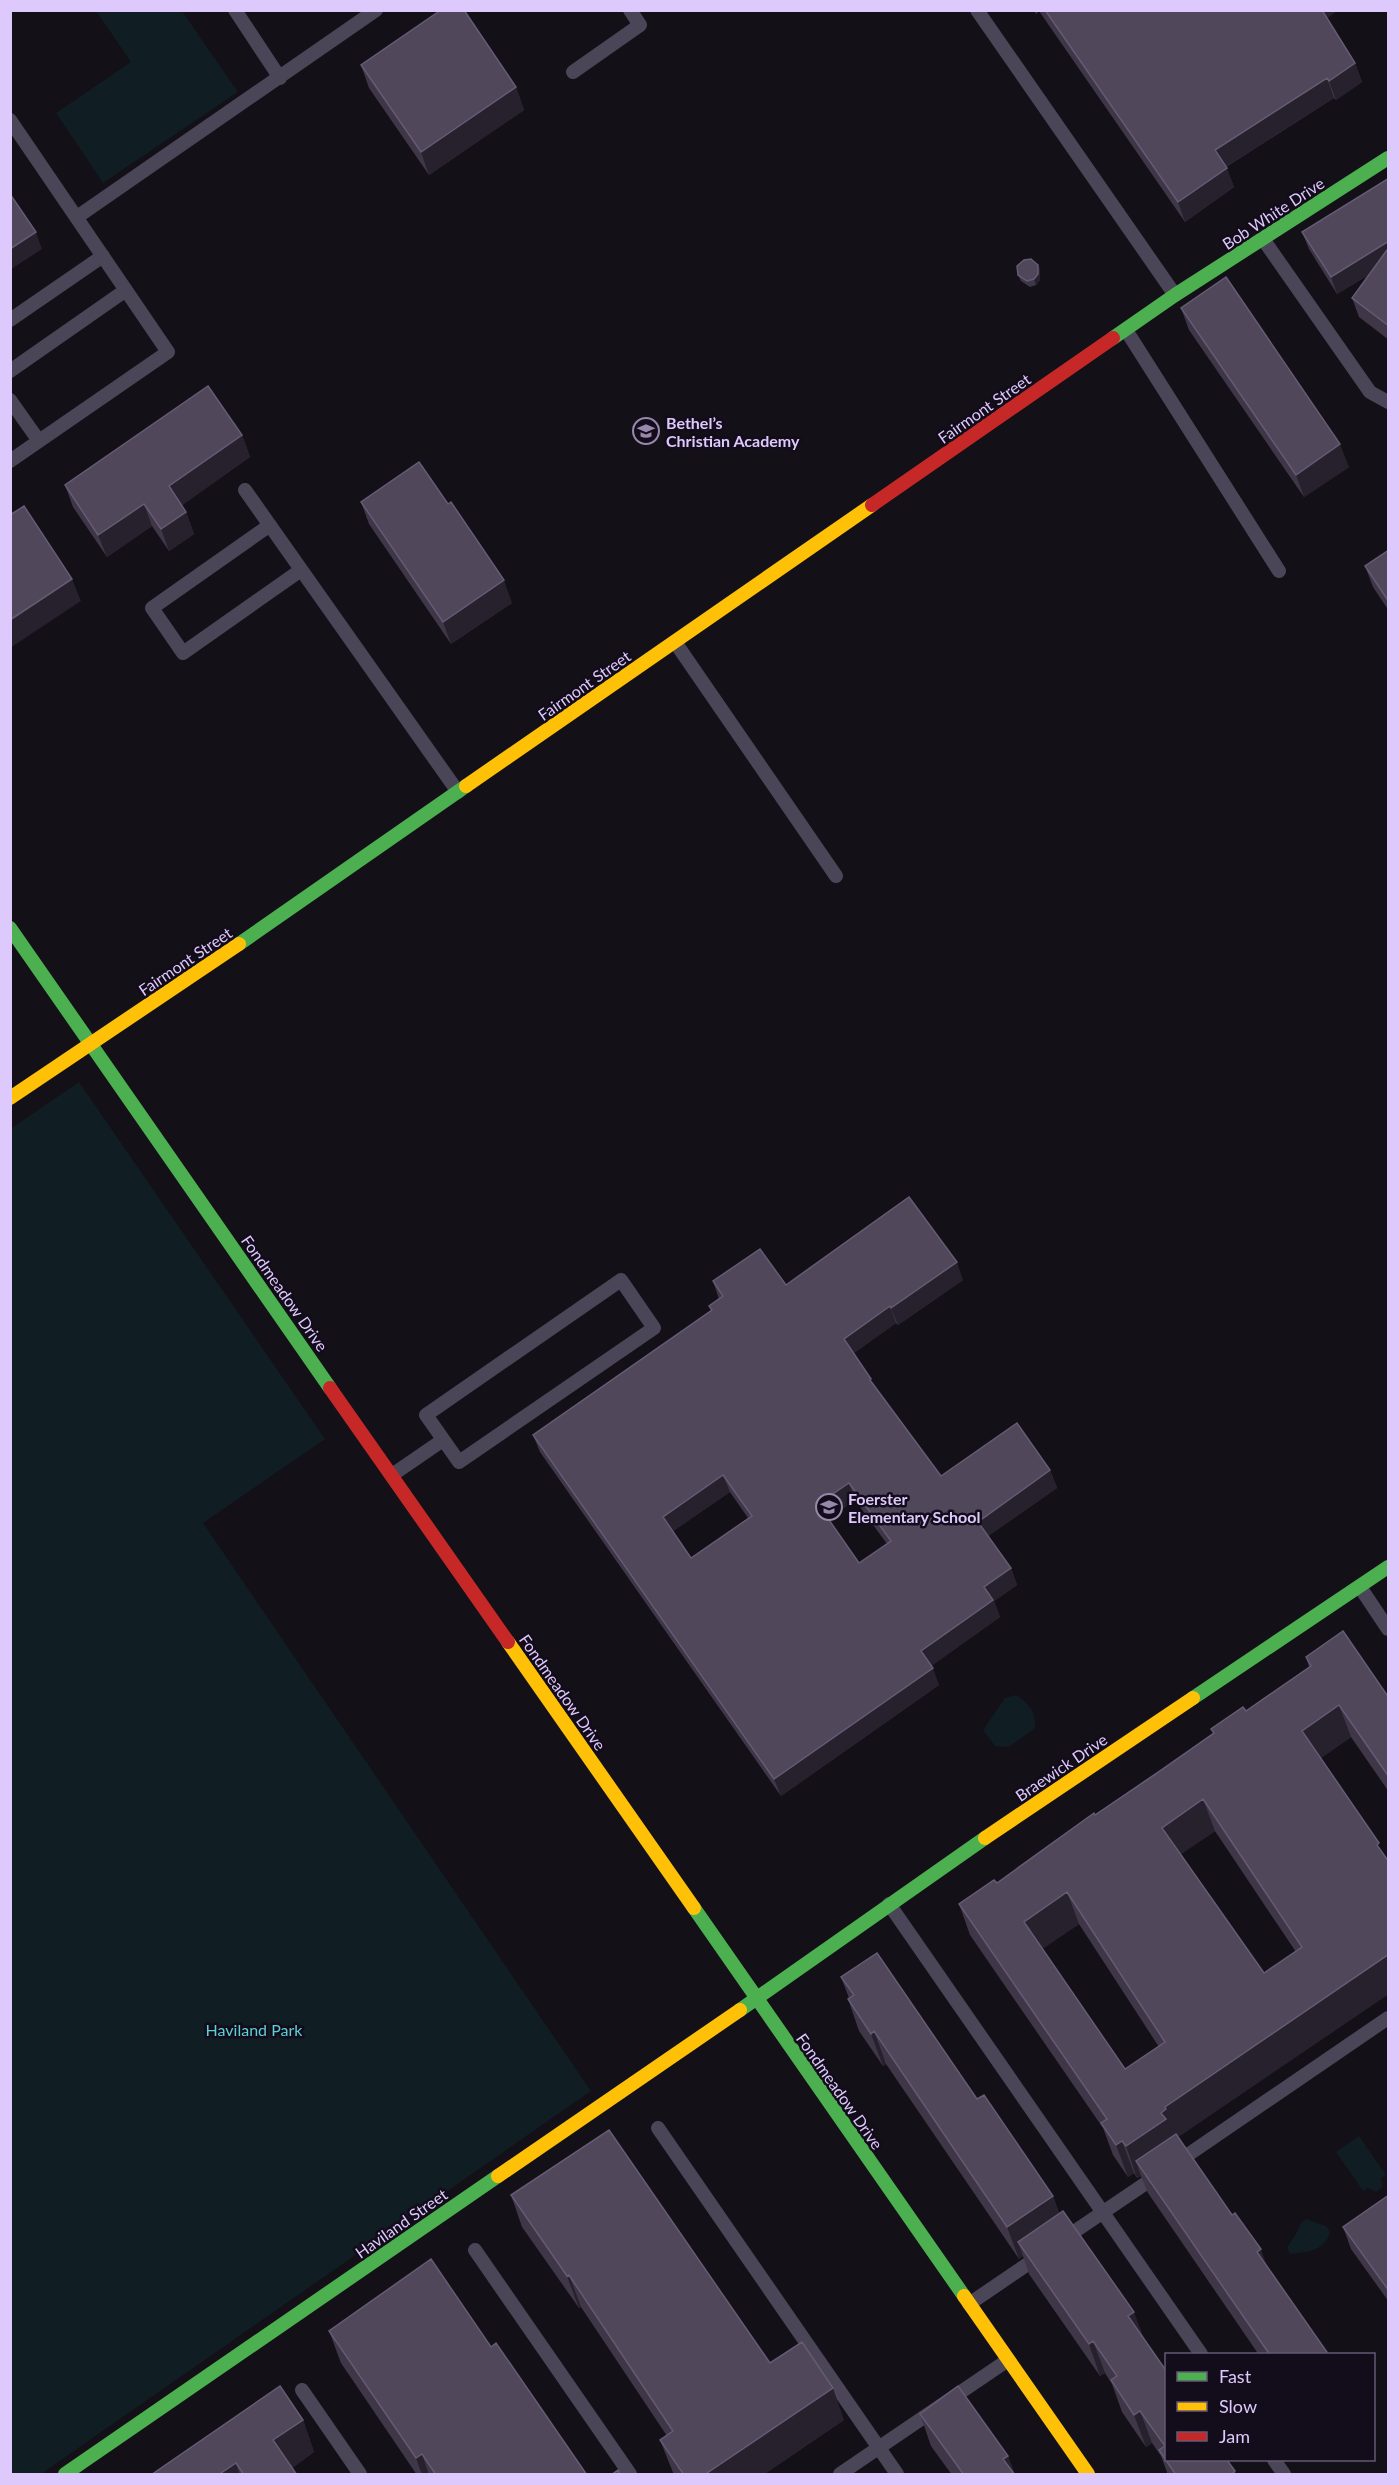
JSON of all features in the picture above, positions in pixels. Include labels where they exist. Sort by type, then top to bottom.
[{"type":"street","name":"Bob White Drive","points":[[1175,295],[1389,158]]},
{"type":"street","name":"Fairmont Street","points":[[10,1098],[152,1004],[1175,295]]},
{"type":"street","name":"Fondmeadow Drive","points":[[10,927],[1088,2475]]},
{"type":"street","name":"Braewick Drive","points":[[756,1999],[889,1904],[1389,1567]]},
{"type":"street","name":"Haviland Street","points":[[65,2475],[756,1999]]},
{"type":"lane","points":[[235,10],[280,78]]},
{"type":"lane","points":[[77,217],[376,10]]},
{"type":"lane","points":[[573,72],[640,25],[630,10]]},
{"type":"lane","points":[[977,10],[1175,295]]},
{"type":"lane","points":[[10,120],[168,352],[10,461]]},
{"type":"lane","points":[[1263,239],[1371,392],[1389,402]]},
{"type":"lane","points":[[10,320],[103,256]]},
{"type":"lane","points":[[10,371],[126,290]]},
{"type":"lane","points":[[1126,330],[1279,571]]},
{"type":"lane","points":[[10,400],[39,441]]},
{"type":"lane","points":[[245,490],[458,792]]},
{"type":"lane","points":[[270,525],[152,608],[183,653],[301,570]]},
{"type":"lane","points":[[675,642],[836,876]]},
{"type":"lane","points":[[621,1280],[654,1328],[459,1462],[443,1440],[426,1415],[621,1280]]},
{"type":"lane","points":[[392,1475],[443,1440]]},
{"type":"lane","points":[[1360,1587],[1389,1629]]},
{"type":"lane","points":[[889,1904],[1200,2353]]},
{"type":"lane","points":[[969,2304],[1389,2018]]},
{"type":"lane","points":[[658,2128],[897,2475]]},
{"type":"lane","points":[[475,2250],[630,2475]]},
{"type":"lane","points":[[840,2475],[1008,2360]]},
{"type":"lane","points":[[302,2390],[360,2475]]},
{"type":"lane","points":[[1275,2461],[1284,2475]]},
{"type":"green space","points":[[96,11],[182,11],[238,92],[103,183],[56,113],[131,62]]},
{"type":"green space","name":"Haviland Park","points":[[79,1082],[325,1439],[203,1523],[591,2091],[41,2474],[10,2474],[10,1129]]},
{"type":"green space","points":[[1016,1695],[1031,1709],[1035,1728],[1009,1747],[995,1746],[983,1730],[1005,1698]]},
{"type":"green space","points":[[1359,2136],[1386,2175],[1381,2178],[1383,2187],[1376,2192],[1368,2188],[1363,2191],[1336,2152]]},
{"type":"green space","points":[[1306,2219],[1326,2226],[1330,2232],[1328,2238],[1320,2247],[1290,2254],[1287,2248],[1300,2224]]},
{"type":"building","points":[[441,10],[464,10],[516,87],[421,152],[361,65]]},
{"type":"building","points":[[1045,10],[1322,10],[1355,63],[1329,81],[1327,78],[1215,150],[1227,168],[1178,202]]},
{"type":"building","points":[[1389,178],[1389,241],[1331,277],[1302,232]]},
{"type":"building","points":[[10,194],[36,232],[10,249]]},
{"type":"building","points":[[1387,250],[1389,251],[1389,326],[1352,298]]},
{"type":"building","points":[[1031,259],[1038,265],[1038,274],[1034,279],[1027,281],[1018,275],[1017,266],[1024,260]]},
{"type":"building","points":[[1226,277],[1340,444],[1296,475],[1181,308]]},
{"type":"building","points":[[208,386],[242,435],[169,486],[186,512],[161,529],[144,504],[98,535],[65,485]]},
{"type":"building","points":[[419,462],[448,504],[451,502],[504,580],[443,622],[361,502]]},
{"type":"building","points":[[24,506],[72,579],[10,620],[10,515]]},
{"type":"building","points":[[1389,550],[1389,602],[1365,566]]},
{"type":"building","points":[[909,1197],[957,1262],[844,1339],[870,1380],[941,1476],[1017,1423],[1050,1470],[978,1522],[1011,1568],[984,1587],[993,1600],[921,1651],[933,1668],[774,1779],[533,1435],[712,1310],[709,1306],[723,1296],[713,1281],[760,1249],[786,1285]],"holes":[[[723,1475],[752,1516],[691,1558],[663,1517]],[[849,1483],[891,1541],[859,1563],[818,1504]]]},
{"type":"building","points":[[1343,1631],[1389,1698],[1389,1777],[1339,1705],[1302,1731],[1379,1843],[1377,1845],[1389,1862],[1389,1954],[1165,2107],[1166,2109],[1161,2113],[1166,2119],[1126,2146],[1122,2141],[1116,2145],[1101,2123],[1107,2119],[959,1904],[994,1880],[997,1883],[1094,1813],[1095,1815],[1160,1771],[1214,1733],[1211,1729],[1243,1707],[1246,1711],[1311,1666],[1306,1657]],"holes":[[[1203,1799],[1302,1947],[1264,1973],[1162,1828]],[[1067,1892],[1165,2042],[1125,2069],[1024,1922]]]},
{"type":"building","points":[[877,1953],[977,2099],[984,2095],[1053,2196],[1007,2227],[874,2031],[871,2034],[848,1999],[854,1995],[841,1977]]},
{"type":"building","points":[[609,2130],[770,2363],[802,2342],[833,2388],[704,2475],[684,2475],[660,2440],[673,2431],[569,2275],[567,2276],[511,2195]]},
{"type":"building","points":[[1176,2134],[1232,2215],[1235,2213],[1261,2249],[1257,2252],[1328,2353],[1269,2353],[1136,2161]]},
{"type":"building","points":[[1389,2195],[1389,2291],[1343,2227]]},
{"type":"building","points":[[1063,2211],[1134,2312],[1128,2316],[1165,2369],[1165,2446],[1140,2411],[1134,2415],[1111,2380],[1117,2376],[1093,2341],[1089,2344],[1018,2242]]},
{"type":"building","points":[[431,2259],[491,2347],[496,2343],[587,2475],[436,2475],[422,2454],[416,2458],[329,2331]]},
{"type":"building","points":[[280,2386],[303,2420],[273,2440],[297,2475],[244,2475],[236,2463],[218,2475],[151,2475]]},
{"type":"building","points":[[958,2386],[1008,2456],[1003,2459],[1015,2475],[964,2475],[920,2414]]},
{"type":"building","points":[[1165,2446],[1165,2459],[1159,2450]]},
{"type":"building","points":[[1166,2461],[1228,2461],[1235,2471],[1231,2475],[1176,2475]]},
{"type":"building","points":[[618,2470],[621,2475],[611,2475]]},
{"type":"traffic: fast","points":[[1113,338],[1175,295],[1388,158]]},
{"type":"traffic: fast","points":[[239,944],[466,786]]},
{"type":"traffic: fast","points":[[10,928],[330,1388]]},
{"type":"traffic: fast","points":[[1193,1698],[1388,1567]]},
{"type":"traffic: fast","points":[[740,2010],[985,1838]]},
{"type":"traffic: fast","points":[[694,1908],[964,2296]]},
{"type":"traffic: fast","points":[[65,2474],[498,2176]]},
{"type":"traffic: slow","points":[[466,786],[872,505]]},
{"type":"traffic: slow","points":[[10,1098],[239,944]]},
{"type":"traffic: slow","points":[[508,1642],[694,1908]]},
{"type":"traffic: slow","points":[[985,1838],[1193,1698]]},
{"type":"traffic: slow","points":[[498,2176],[740,2010]]},
{"type":"traffic: slow","points":[[964,2296],[1088,2474]]},
{"type":"traffic: jam","points":[[872,505],[1113,338]]},
{"type":"traffic: jam","points":[[330,1388],[508,1642]]},
{"type":"place","name":"Bethel’s Christian Academy","points":[[646,431]]},
{"type":"place","name":"Foerster Elementary School","points":[[829,1507]]}]
